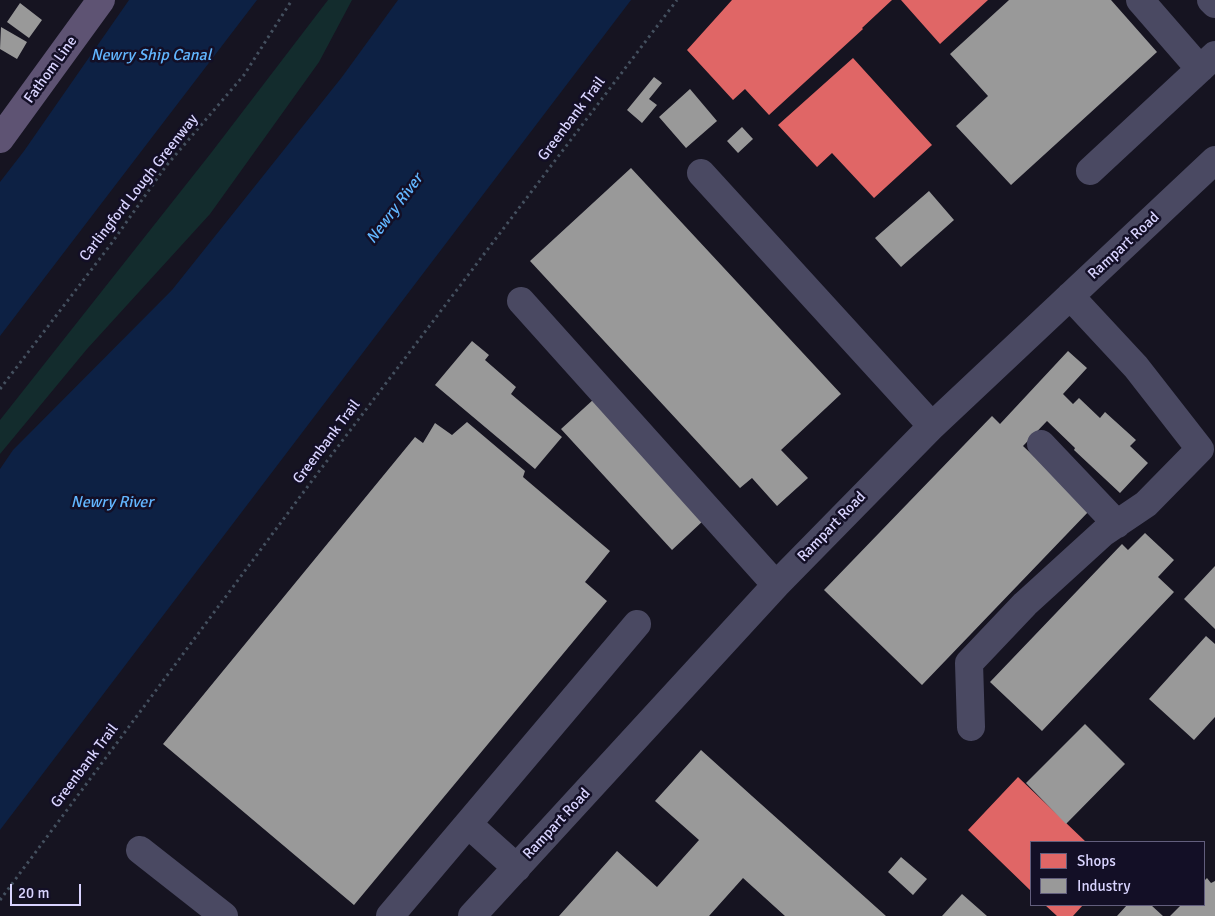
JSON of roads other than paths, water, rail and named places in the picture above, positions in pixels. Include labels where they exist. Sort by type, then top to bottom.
[{"type":"main road","name":"Fathom Line","points":[[0,139],[101,0]]},
{"type":"street","points":[[1090,171],[1207,62],[1140,0]]},
{"type":"street","points":[[1211,0],[1215,4]]},
{"type":"street","name":"Rampart Road","points":[[472,916],[776,585],[932,426],[1215,160]]},
{"type":"street","points":[[702,173],[932,426]]},
{"type":"street","points":[[971,727],[969,663],[1025,604],[1103,532],[1146,504],[1200,448],[1136,367],[1070,296]]},
{"type":"street","points":[[521,301],[776,585]]},
{"type":"street","points":[[1041,444],[1117,524]]},
{"type":"street","points":[[390,916],[469,825],[504,779],[637,624]]},
{"type":"street","points":[[469,825],[517,868]]},
{"type":"street","points":[[140,850],[224,916]]},
{"type":"water","name":"Newry Ship Canal","points":[[129,0],[257,0],[0,336],[0,182],[24,151]]},
{"type":"water","name":"Newry River","points":[[398,0],[631,0],[0,830],[0,469],[13,450],[172,290],[342,77]]}]
